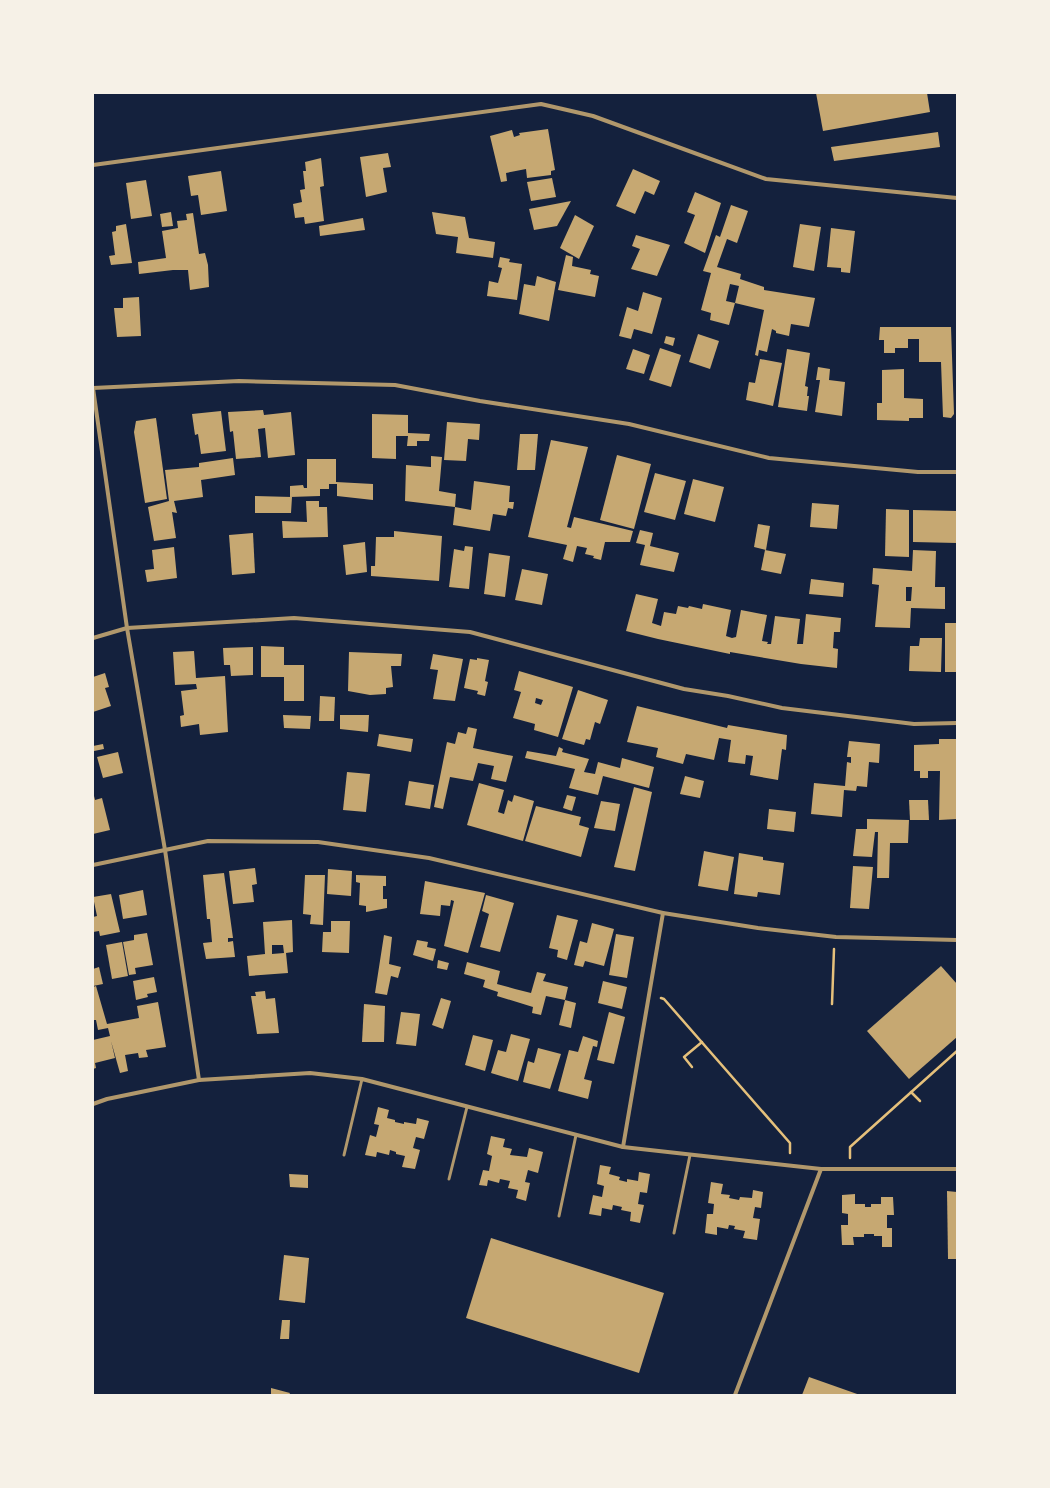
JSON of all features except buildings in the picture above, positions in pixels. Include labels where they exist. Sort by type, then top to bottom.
[{"type":"street","points":[[93,165],[541,104],[593,116],[766,179],[957,198]]},
{"type":"street","points":[[199,1080],[165,850],[127,628],[93,388],[239,381],[395,385],[480,401],[629,424],[769,458],[918,472],[957,472]]},
{"type":"street","points":[[93,638],[127,628],[294,618],[470,632],[684,689],[728,696],[782,708],[914,724],[957,722]]},
{"type":"street","points":[[93,865],[208,841],[318,842],[429,858],[663,913],[758,928],[836,937],[957,940]]},
{"type":"street","points":[[623,1147],[663,913]]},
{"type":"street","points":[[93,1104],[107,1099],[199,1080],[310,1073],[362,1079],[623,1147],[821,1169],[957,1168]]},
{"type":"street","points":[[735,1395],[821,1169]]},
{"type":"lane","points":[[344,1155],[362,1079]]},
{"type":"lane","points":[[449,1179],[467,1107]]},
{"type":"lane","points":[[559,1216],[576,1135]]},
{"type":"lane","points":[[674,1233],[690,1155]]},
{"type":"path","points":[[832,1004],[833,951],[836,937]]},
{"type":"path","points":[[649,997],[664,998],[790,1143],[790,1166]]},
{"type":"path","points":[[692,1067],[684,1057],[702,1042]]},
{"type":"path","points":[[851,1168],[850,1147],[957,1051]]},
{"type":"path","points":[[911,1092],[920,1101]]}]
